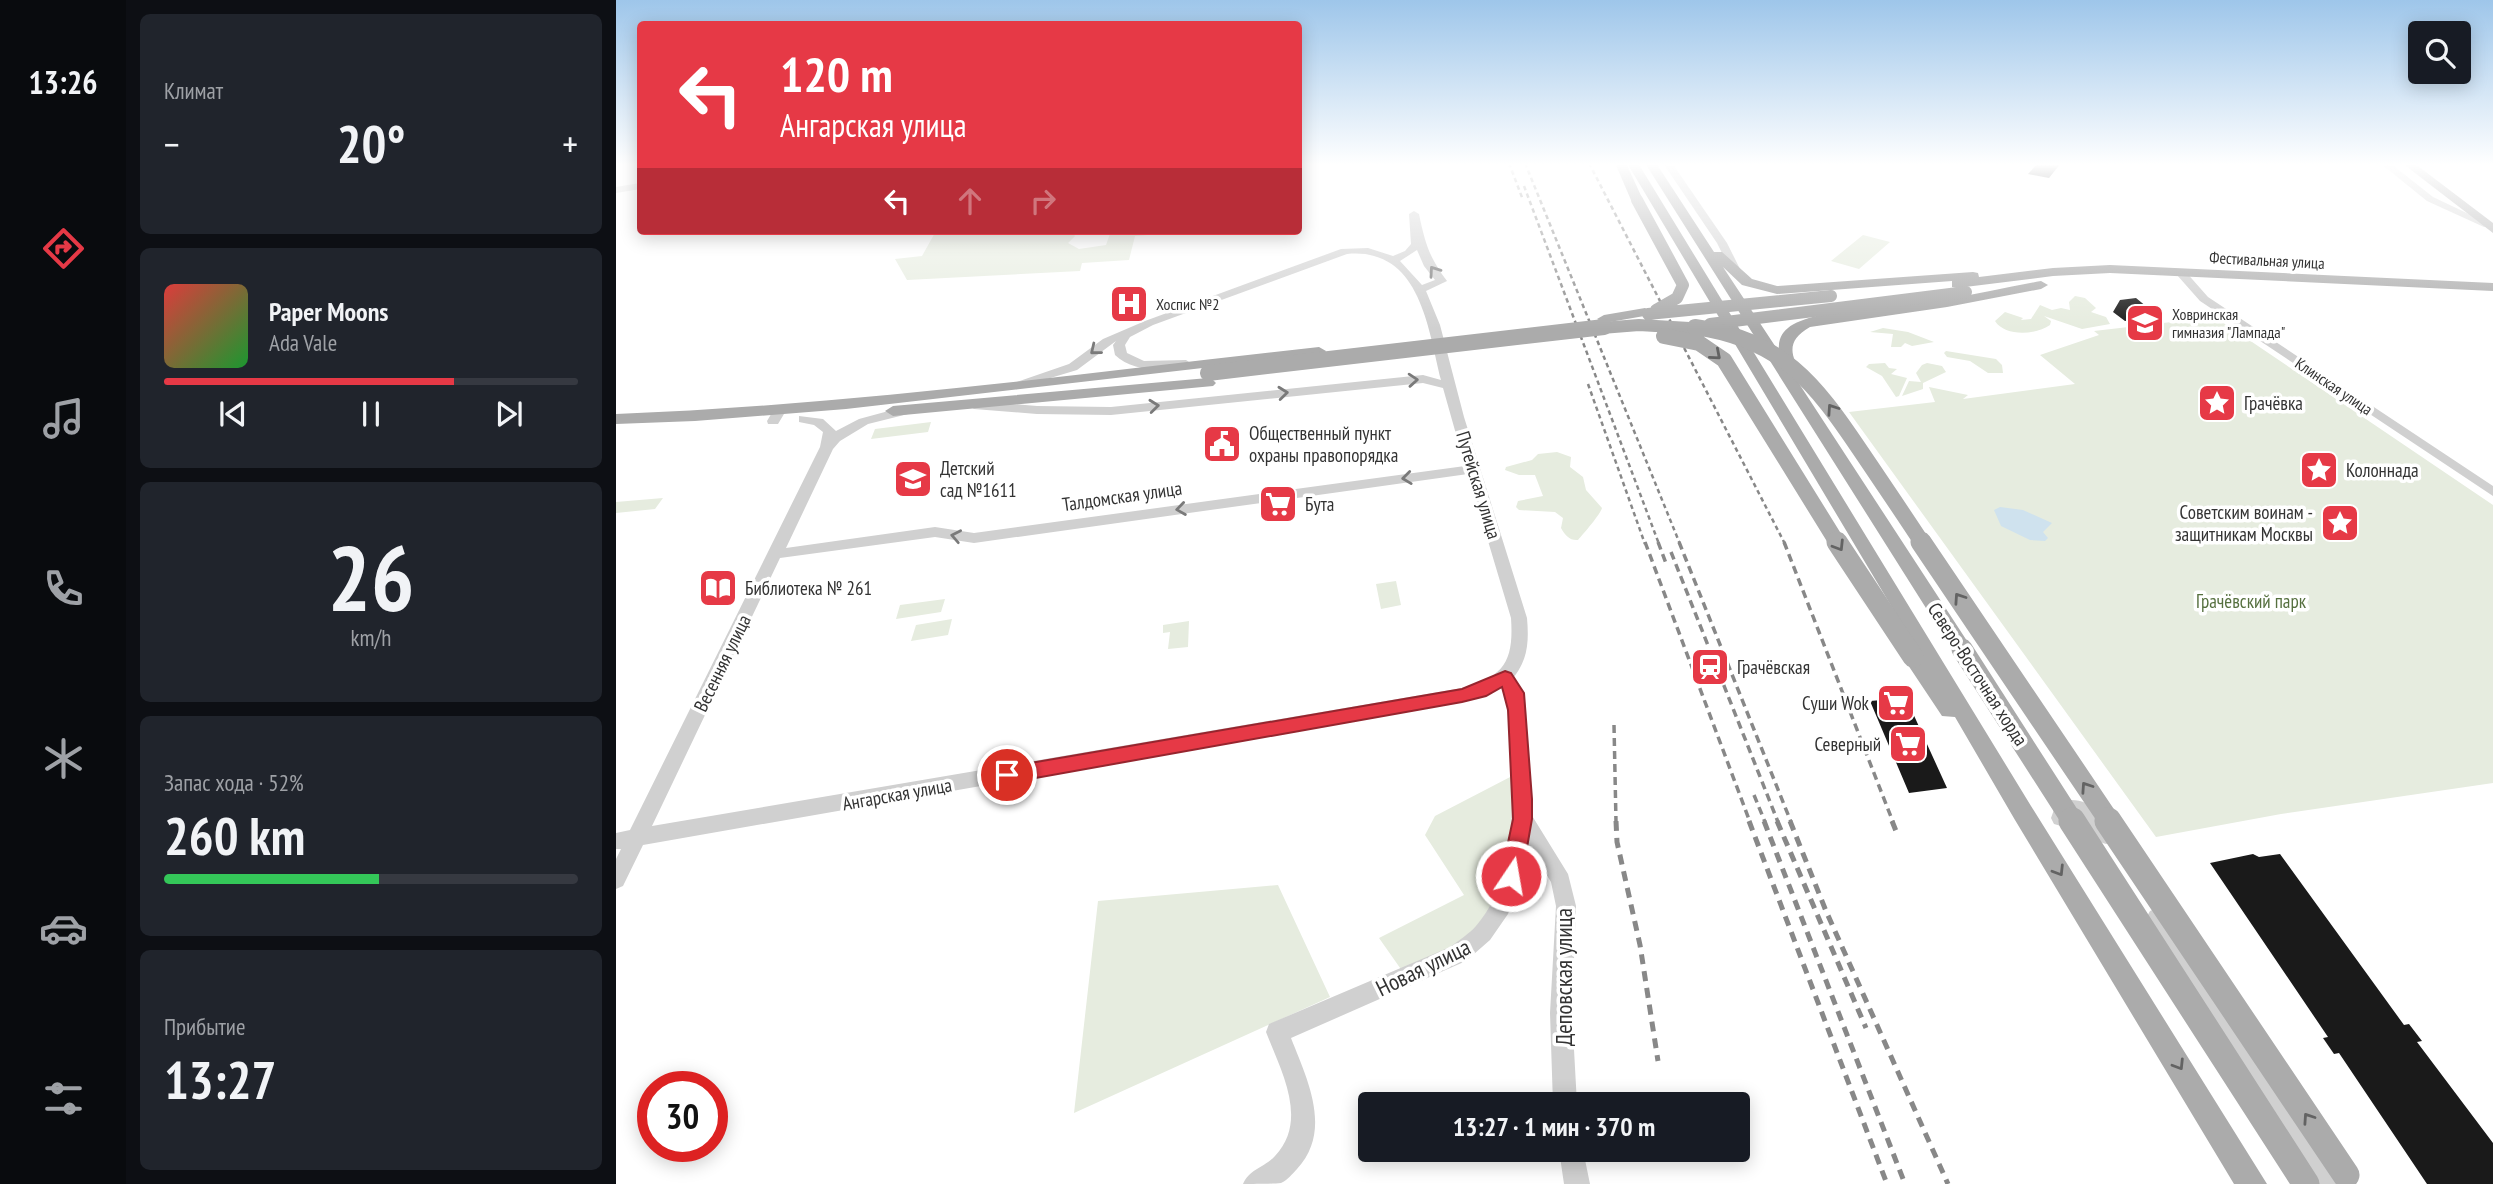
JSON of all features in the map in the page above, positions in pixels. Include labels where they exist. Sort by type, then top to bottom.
[{"type":"main road","points":[[616,419],[777,415],[804,419],[973,405],[1654,310],[1673,302],[1683,290],[1682,280],[1649,218]]},
{"type":"main road","name":"Северо-Восточная хорда","points":[[1665,218],[2024,813],[2252,1184]]},
{"type":"main road","name":"Северо-Восточная хорда","points":[[1685,218],[2306,1184]]},
{"type":"main road","points":[[1688,218],[1738,275],[1747,282],[1768,289],[1962,288]]},
{"type":"main road","name":"Фестивальная улица","points":[[1962,288],[2040,273],[2110,269],[2184,277],[2493,293]]},
{"type":"main road","name":"Фестивальная улица","points":[[1962,288],[2083,278],[2184,277],[2493,287]]},
{"type":"main road","points":[[1604,319],[1962,288]]},
{"type":"main road","points":[[1838,456],[1790,365],[1785,347],[1788,336],[1795,329],[1829,318],[1962,288]]},
{"type":"main road","points":[[1604,338],[1962,288]]},
{"type":"main road","points":[[846,404],[1023,392],[1608,327],[1660,324],[1694,327],[1730,334],[1766,347],[1791,363],[1825,398],[2352,1184]]},
{"type":"main road","points":[[616,431],[777,415],[846,404],[1014,385],[1208,373],[1604,338],[1649,335],[1681,338],[1706,346],[1724,360],[1867,590],[2024,813]]},
{"type":"street","points":[[1415,218],[1418,239],[1429,266],[1442,281],[1420,290]]},
{"type":"street","points":[[1704,218],[1738,275]]},
{"type":"street","points":[[2471,218],[2490,227]]},
{"type":"street","points":[[1014,385],[1067,370],[1116,336],[1345,251],[1374,251],[1393,260],[1412,253],[1418,239]]},
{"type":"street","name":"Путейская улица","points":[[1393,260],[1405,270],[1420,290],[1429,310],[1448,386],[1519,618],[1521,651],[1514,667],[1505,677]]},
{"type":"street","name":"Клинская улица","points":[[2184,277],[2204,299],[2493,492]]},
{"type":"street","points":[[1156,320],[1133,330],[1121,340],[1118,345],[1121,355],[1140,364],[1208,373]]},
{"type":"street","points":[[973,405],[1088,412],[1423,379],[1448,386]]},
{"type":"street","name":"Весенняя улица","points":[[616,880],[626,839],[775,554],[827,447],[836,436],[853,425],[907,410]]},
{"type":"street","points":[[804,419],[816,420],[825,425],[830,432],[827,447]]},
{"type":"street","name":"Талдомская улица","points":[[775,554],[935,532],[962,538],[985,536],[1474,469]]},
{"type":"street","name":"Новая улица","points":[[1256,1184],[1284,1165],[1298,1146],[1306,1126],[1305,1107],[1277,1032],[1444,961],[1474,944],[1486,932],[1503,900],[1511,876],[1522,819],[1515,693],[1505,677]]},
{"type":"street","name":"Ангарская улица","points":[[626,839],[1462,695],[1480,691],[1505,677]]},
{"type":"street","points":[[2295,1184],[2063,823],[2063,810],[2078,808],[2093,818],[2328,1184]]},
{"type":"street","name":"Деповская улица","points":[[1522,819],[1561,880],[1566,906],[1561,1013],[1564,1092]]},
{"type":"street","points":[[1574,1162],[1577,1184]]},
{"type":"green space","points":[[934,235],[1074,235],[1068,243],[1079,249],[1106,245],[1110,235],[1148,235],[1135,236],[1129,260],[1082,263],[1080,271],[907,280],[895,259],[922,256]]},
{"type":"green space","points":[[1863,235],[1890,242],[1859,269],[1831,261]]},
{"type":"green space","points":[[2075,296],[2085,298],[2096,308],[2091,312],[2106,317],[2110,324],[2082,329],[2044,316],[2051,321],[2050,325],[2037,331],[2021,333],[2006,330],[1995,321],[2005,312],[2023,318],[2021,320],[2031,319],[2040,305],[2052,310],[2070,310],[2069,302]]},
{"type":"green space","name":"Грачёвский парк","points":[[2215,317],[2493,505],[2493,783],[2281,814],[2156,837],[1849,412],[1935,402],[1929,387],[1968,395],[1963,399],[2075,384],[2040,355],[2099,335],[2094,331]]},
{"type":"green space","points":[[1883,328],[1908,332],[1934,342],[1912,346],[1905,343],[1901,347],[1891,347],[1893,334],[1870,332]]},
{"type":"green space","points":[[1946,351],[1996,359],[2002,365],[2003,373],[1988,373],[1970,361],[1947,357],[1944,353]]},
{"type":"green space","points":[[1885,363],[1889,368],[1897,369],[1891,374],[1907,378],[1899,396],[1896,397],[1882,376],[1866,367],[1869,364]]},
{"type":"green space","points":[[1927,363],[1942,366],[1946,372],[1923,383],[1923,389],[1902,396],[1909,381],[1921,382],[1916,373]]},
{"type":"green space","points":[[931,422],[928,432],[871,439],[875,429]]},
{"type":"green space","points":[[1557,452],[1571,457],[1570,467],[1583,477],[1586,490],[1602,508],[1578,540],[1564,533],[1561,528],[1563,518],[1555,512],[1519,510],[1516,507],[1518,501],[1543,496],[1535,475],[1519,475],[1505,470],[1506,467],[1532,460],[1538,454]]},
{"type":"green space","points":[[663,498],[655,509],[616,513],[616,502]]},
{"type":"green space","points":[[1396,581],[1401,605],[1381,609],[1376,584]]},
{"type":"green space","points":[[945,599],[941,612],[896,619],[900,605]]},
{"type":"green space","points":[[952,619],[948,635],[911,641],[916,625]]},
{"type":"green space","points":[[1189,621],[1188,647],[1168,649],[1170,632],[1163,633],[1163,625]]},
{"type":"green space","points":[[1514,775],[1514,830],[1505,883],[1471,942],[1405,975],[1379,938],[1464,895],[1425,835],[1435,816]]},
{"type":"green space","points":[[1278,885],[1330,997],[1074,1113],[1098,901]]},
{"type":"water","points":[[2000,507],[2023,510],[2052,523],[2043,532],[2048,538],[2045,541],[2030,540],[2001,526],[1994,510]]},
{"type":"building","points":[[2136,298],[2147,307],[2137,308],[2150,318],[2125,321],[2113,312],[2120,300]]},
{"type":"building","name":"Северный","points":[[1906,698],[1947,788],[1909,793],[1870,701]]},
{"type":"building","points":[[2253,854],[2259,857],[2280,854],[2404,1025],[2409,1024],[2422,1041],[2417,1042],[2493,1143],[2493,1184],[2427,1184],[2339,1053],[2334,1054],[2323,1038],[2328,1037],[2210,863]]},
{"type":"railway","points":[[1536,218],[1659,544]]},
{"type":"railway","points":[[1547,218],[1680,544]]},
{"type":"railway","points":[[1617,218],[1784,542]]},
{"type":"railway","points":[[1588,384],[1645,544]]},
{"type":"railway","points":[[1645,542],[1750,822]]},
{"type":"railway","points":[[1658,542],[1667,566]]},
{"type":"railway","points":[[1679,542],[1791,822]]},
{"type":"railway","points":[[1784,542],[1893,822]]},
{"type":"railway","points":[[1671,552],[1778,822]]},
{"type":"railway","points":[[1614,725],[1616,822]]},
{"type":"railway","points":[[1754,795],[1765,822]]},
{"type":"railway","points":[[1616,821],[1617,842],[1640,945],[1658,1061]]},
{"type":"railway","points":[[1749,821],[1887,1184]]},
{"type":"railway","points":[[1764,821],[1905,1184]]},
{"type":"railway","points":[[1777,821],[1866,1028]]},
{"type":"railway","points":[[1790,821],[1826,911],[1948,1184]]},
{"type":"railway","points":[[1892,821],[1898,836]]},
{"type":"place","name":"Хоспис №2","points":[[1129,304]]},
{"type":"place","name":"Ховринская гимназия \"Лампада\"","points":[[2145,323]]},
{"type":"place","name":"Грачёвка","points":[[2217,403]]},
{"type":"place","name":"Общественный пункт охраны правопорядка","points":[[1222,444]]},
{"type":"place","name":"Колоннада","points":[[2319,470]]},
{"type":"place","name":"Детский сад №1611","points":[[913,479]]},
{"type":"place","name":"Бута","points":[[1278,504]]},
{"type":"place","name":"Советским воинам - защитникам Москвы","points":[[2340,523]]},
{"type":"place","name":"Библиотека № 261","points":[[718,588]]},
{"type":"place","name":"Грачёвская","points":[[1710,667]]},
{"type":"place","name":"Суши Wok","points":[[1896,703]]},
{"type":"place","name":"Северный","points":[[1908,744]]},
{"type":"route","points":[[1007,775],[1462,695],[1480,691],[1505,677],[1515,693],[1521,758],[1522,819],[1511,876]]}]
